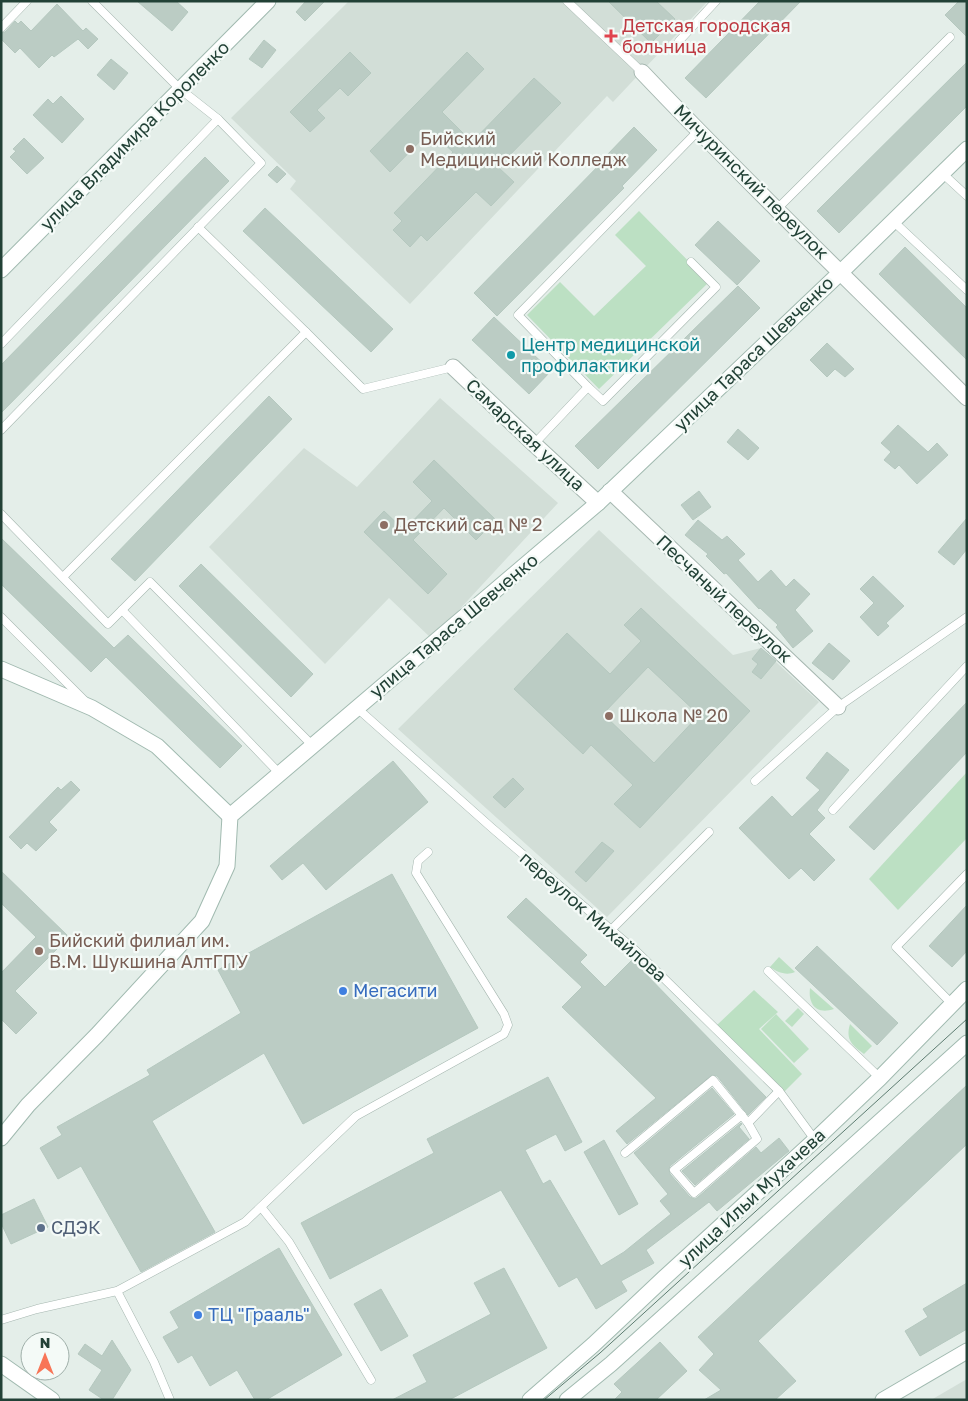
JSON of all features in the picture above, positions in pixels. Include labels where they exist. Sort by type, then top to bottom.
[{"type":"street","name":"улица Владимира Короленко","points":[[1,270],[268,1]]},
{"type":"street","name":"Мичуринский переулок","points":[[642,72],[776,210],[967,398]]},
{"type":"street","name":"улица Тараса Шевченко","points":[[230,816],[598,503],[841,272],[967,149]]},
{"type":"street","name":"Самарская улица","points":[[453,367],[598,503]]},
{"type":"street","name":"Песчаный переулок","points":[[610,491],[838,707]]},
{"type":"street","points":[[1,669],[92,708],[156,746],[230,816],[227,866],[202,921],[97,1035],[28,1105],[1,1138]]},
{"type":"street","name":"улица Ильи Мухачева","points":[[530,1400],[593,1345],[815,1140],[880,1078],[967,989]]},
{"type":"street","name":"улица Ильи Мухачева","points":[[566,1400],[611,1364],[967,1043]]},
{"type":"street","points":[[672,1272],[692,1290]]},
{"type":"street","points":[[883,1400],[967,1351]]},
{"type":"street","points":[[1,1364],[52,1400]]},
{"type":"lane","points":[[1,28],[27,1]]},
{"type":"lane","points":[[1,430],[261,163],[218,119],[180,90],[92,1]]},
{"type":"lane","points":[[568,1],[642,72]]},
{"type":"lane","points":[[679,41],[716,1]]},
{"type":"lane","points":[[776,210],[950,38]]},
{"type":"lane","points":[[1,344],[218,119]]},
{"type":"lane","points":[[691,262],[716,287],[602,401],[518,315],[698,131]]},
{"type":"lane","points":[[942,173],[967,196]]},
{"type":"lane","points":[[893,221],[967,290]]},
{"type":"lane","points":[[198,227],[363,389],[453,367]]},
{"type":"lane","points":[[63,577],[306,332]]},
{"type":"lane","points":[[534,444],[588,387]]},
{"type":"lane","points":[[1,514],[108,624],[150,582],[313,746]]},
{"type":"lane","points":[[122,610],[280,774]]},
{"type":"lane","points":[[1,617],[92,708]]},
{"type":"lane","points":[[755,781],[838,707],[967,617]]},
{"type":"lane","points":[[833,810],[967,666]]},
{"type":"lane","name":"переулок Михайлова","points":[[357,708],[492,828],[636,951],[779,1091],[815,1140]]},
{"type":"lane","points":[[611,930],[709,832]]},
{"type":"lane","points":[[1,1320],[37,1309],[117,1291],[245,1222],[356,1116],[504,1034],[508,1025],[504,1014],[416,873],[418,861],[428,852]]},
{"type":"lane","points":[[952,1004],[896,947],[967,874]]},
{"type":"lane","points":[[768,970],[880,1078]]},
{"type":"lane","points":[[626,1153],[713,1080],[742,1115],[748,1123],[757,1139],[694,1193],[674,1170],[742,1115]]},
{"type":"lane","points":[[748,1123],[779,1091]]},
{"type":"lane","points":[[261,1207],[289,1242],[371,1380]]},
{"type":"lane","points":[[117,1291],[154,1362],[170,1400]]},
{"type":"shaded area","name":"Бийский Медицинский Колледж","points":[[349,1],[708,1],[613,102],[607,96],[410,304],[290,189],[296,181],[231,118]]},
{"type":"shaded area","name":"Детский сад № 2","points":[[440,398],[558,503],[432,639],[389,598],[325,664],[209,547],[304,448],[357,487]]},
{"type":"shaded area","name":"Школа № 20","points":[[599,530],[733,655],[761,648],[819,702],[607,917],[398,729]]},
{"type":"shaded area","points":[[967,1379],[967,1400],[931,1400]]},
{"type":"green space","points":[[639,211],[709,282],[599,389],[527,315],[560,282],[594,316],[646,266],[615,235]]},
{"type":"green space","points":[[967,772],[967,838],[898,910],[869,879]]},
{"type":"green space","points":[[779,957],[795,972],[782,973],[770,967]]},
{"type":"green space","points":[[810,988],[834,1009],[822,1011],[814,1007],[810,999]]},
{"type":"green space","points":[[754,990],[778,1012],[759,1029],[802,1074],[783,1093],[717,1025]]},
{"type":"green space","points":[[798,1008],[804,1014],[792,1027],[785,1021]]},
{"type":"green space","points":[[776,1014],[809,1049],[794,1063],[761,1029]]},
{"type":"green space","points":[[850,1024],[872,1046],[864,1054],[856,1048],[849,1038]]},
{"type":"building","points":[[137,1],[176,1],[188,12],[172,31]]},
{"type":"building","points":[[306,1],[325,1],[305,21],[296,12]]},
{"type":"building","points":[[608,1],[656,1],[675,19],[651,43]]},
{"type":"building","points":[[760,1],[801,1],[706,98],[685,78]]},
{"type":"building","points":[[959,1],[967,1],[967,37],[945,15]]},
{"type":"building","points":[[57,4],[83,31],[86,28],[98,39],[88,49],[78,39],[54,57],[52,55],[39,68],[20,48],[15,53],[1,39],[1,33],[5,32],[15,21],[18,24],[21,21],[31,31]]},
{"type":"building","points":[[264,40],[276,50],[262,68],[249,59]]},
{"type":"building","points":[[350,52],[371,73],[348,96],[340,88],[317,110],[325,118],[310,132],[290,112]]},
{"type":"building","points":[[467,52],[484,69],[442,112],[472,142],[534,78],[561,103],[498,167],[514,182],[491,206],[476,192],[427,241],[421,235],[410,247],[393,230],[402,221],[394,213],[453,152],[430,131],[390,172],[370,151]]},
{"type":"building","points":[[111,59],[128,73],[114,90],[97,75]]},
{"type":"building","points":[[967,62],[967,106],[839,233],[817,211]]},
{"type":"building","points":[[61,96],[84,119],[62,143],[33,115],[48,99],[53,104]]},
{"type":"building","points":[[634,127],[657,150],[622,186],[624,188],[497,316],[474,293]]},
{"type":"building","points":[[24,138],[44,158],[27,174],[10,157],[16,151],[13,149]]},
{"type":"building","points":[[205,157],[229,181],[1,413],[1,365]]},
{"type":"building","points":[[277,166],[286,174],[277,183],[268,175]]},
{"type":"building","points":[[265,208],[393,329],[371,352],[243,231]]},
{"type":"building","points":[[718,221],[760,261],[737,285],[695,245]]},
{"type":"building","points":[[905,247],[967,308],[967,360],[879,274]]},
{"type":"building","points":[[738,286],[760,308],[598,469],[575,446]]},
{"type":"building","name":"Центр медицинской профилактики","points":[[494,317],[551,371],[529,394],[472,340]]},
{"type":"building","points":[[827,343],[854,369],[845,377],[835,369],[827,377],[810,360]]},
{"type":"building","points":[[269,396],[292,419],[135,581],[111,559]]},
{"type":"building","points":[[898,425],[928,452],[937,443],[948,455],[917,484],[899,465],[895,469],[884,460],[891,452],[881,443]]},
{"type":"building","points":[[738,429],[759,448],[748,460],[727,442]]},
{"type":"building","points":[[434,460],[496,520],[476,540],[444,508],[413,540],[447,574],[428,594],[364,532],[384,511],[404,530],[432,501],[413,482]]},
{"type":"building","points":[[699,491],[711,507],[693,520],[681,505]]},
{"type":"building","points":[[967,518],[967,549],[954,565],[938,552]]},
{"type":"building","points":[[698,520],[722,540],[727,536],[745,554],[738,560],[758,582],[771,570],[786,587],[794,579],[810,594],[795,610],[813,631],[793,648],[776,627],[778,625],[759,609],[726,573],[724,574],[706,556],[708,554],[685,535]]},
{"type":"building","points":[[1,538],[114,648],[128,635],[242,746],[220,768],[106,657],[91,672],[1,584]]},
{"type":"building","points":[[201,564],[313,674],[291,697],[179,586]]},
{"type":"building","points":[[873,576],[904,606],[886,623],[889,626],[878,636],[860,617],[874,603],[860,589]]},
{"type":"building","points":[[641,608],[750,711],[640,828],[614,804],[633,785],[591,745],[583,754],[514,689],[567,633],[610,674],[641,641],[624,625]],"holes":[[[648,667],[699,715],[654,763],[603,714]]]},
{"type":"building","points":[[829,643],[850,661],[833,680],[812,663]]},
{"type":"building","points":[[761,648],[776,661],[761,679],[752,672],[758,664],[752,659]]},
{"type":"building","points":[[967,702],[967,752],[874,850],[849,827]]},
{"type":"building","points":[[827,752],[849,770],[817,810],[825,818],[809,834],[835,860],[814,881],[801,868],[789,879],[739,828],[772,796],[792,817],[820,790],[806,778]]},
{"type":"building","points":[[393,761],[428,802],[326,890],[303,863],[282,880],[270,866]]},
{"type":"building","points":[[513,778],[524,789],[505,808],[493,797]]},
{"type":"building","points":[[71,781],[80,790],[49,822],[57,830],[36,851],[27,843],[21,849],[9,837],[58,787],[61,790]]},
{"type":"building","points":[[602,842],[614,851],[586,882],[575,872]]},
{"type":"building","name":"Бийский филиал им. В.М. Шукшина АлтГПУ","points":[[1,871],[69,937],[15,991],[37,1013],[16,1034],[1,1019],[1,973],[36,937],[1,903]]},
{"type":"building","name":"Мегасити","points":[[392,874],[478,1028],[303,1124],[264,1053],[152,1121],[215,1232],[141,1272],[81,1166],[58,1179],[40,1148],[62,1135],[57,1127],[150,1075],[147,1070],[241,1013],[218,970]]},
{"type":"building","points":[[526,898],[587,955],[580,962],[605,987],[632,960],[766,1097],[748,1115],[717,1076],[712,1075],[627,1144],[616,1131],[656,1098],[562,1007],[582,987],[507,917]]},
{"type":"building","points":[[967,905],[967,951],[952,967],[929,946]]},
{"type":"building","points":[[817,946],[898,1023],[877,1045],[795,968]]},
{"type":"building","points":[[548,1077],[582,1142],[565,1151],[556,1134],[525,1150],[543,1184],[550,1180],[601,1266],[624,1252],[671,1214],[660,1201],[668,1194],[634,1153],[712,1088],[734,1114],[670,1166],[670,1174],[690,1197],[695,1199],[698,1197],[756,1147],[761,1153],[779,1138],[789,1151],[717,1211],[709,1202],[646,1250],[654,1263],[621,1281],[627,1291],[596,1309],[577,1277],[559,1287],[501,1190],[330,1279],[301,1223],[434,1153],[427,1139]]},
{"type":"building","points":[[967,1085],[967,1144],[758,1341],[796,1381],[775,1400],[704,1400],[721,1390],[699,1370],[714,1354],[698,1337]]},
{"type":"building","points":[[741,1123],[739,1127],[749,1139],[695,1185],[682,1171]]},
{"type":"building","points":[[604,1140],[638,1204],[619,1215],[584,1152]]},
{"type":"building","points":[[34,1199],[48,1227],[11,1244],[1,1223],[1,1215]]},
{"type":"building","points":[[279,1248],[342,1355],[266,1400],[255,1400],[237,1370],[210,1386],[192,1355],[178,1363],[163,1337],[179,1328],[170,1312]]},
{"type":"building","points":[[504,1268],[547,1348],[449,1400],[392,1400],[427,1382],[413,1355],[491,1314],[474,1283]]},
{"type":"building","points":[[967,1283],[967,1329],[920,1356],[905,1331],[928,1317],[923,1309]]},
{"type":"building","points":[[381,1289],[408,1336],[381,1351],[354,1304]]},
{"type":"building","points":[[112,1340],[131,1370],[112,1400],[104,1400],[89,1390],[102,1370],[78,1354],[85,1344],[102,1356]]},
{"type":"building","points":[[660,1342],[687,1371],[656,1400],[614,1400],[622,1392],[614,1384]]},
{"type":"tram line","points":[[544,1400],[600,1353],[967,1019]]},
{"type":"place","name":"Детская городская больница","points":[[611,36]]},
{"type":"place","name":"Бийский Медицинский Колледж","points":[[410,149]]},
{"type":"place","name":"Центр медицинской профилактики","points":[[511,355]]},
{"type":"place","name":"Детский сад № 2","points":[[384,525]]},
{"type":"place","name":"Школа № 20","points":[[609,716]]},
{"type":"place","name":"Бийский филиал им. В.М. Шукшина АлтГПУ","points":[[39,951]]},
{"type":"place","name":"Мегасити","points":[[343,991]]},
{"type":"place","name":"СДЭК","points":[[41,1228]]},
{"type":"place","name":"ТЦ \"Грааль\"","points":[[198,1315]]}]
